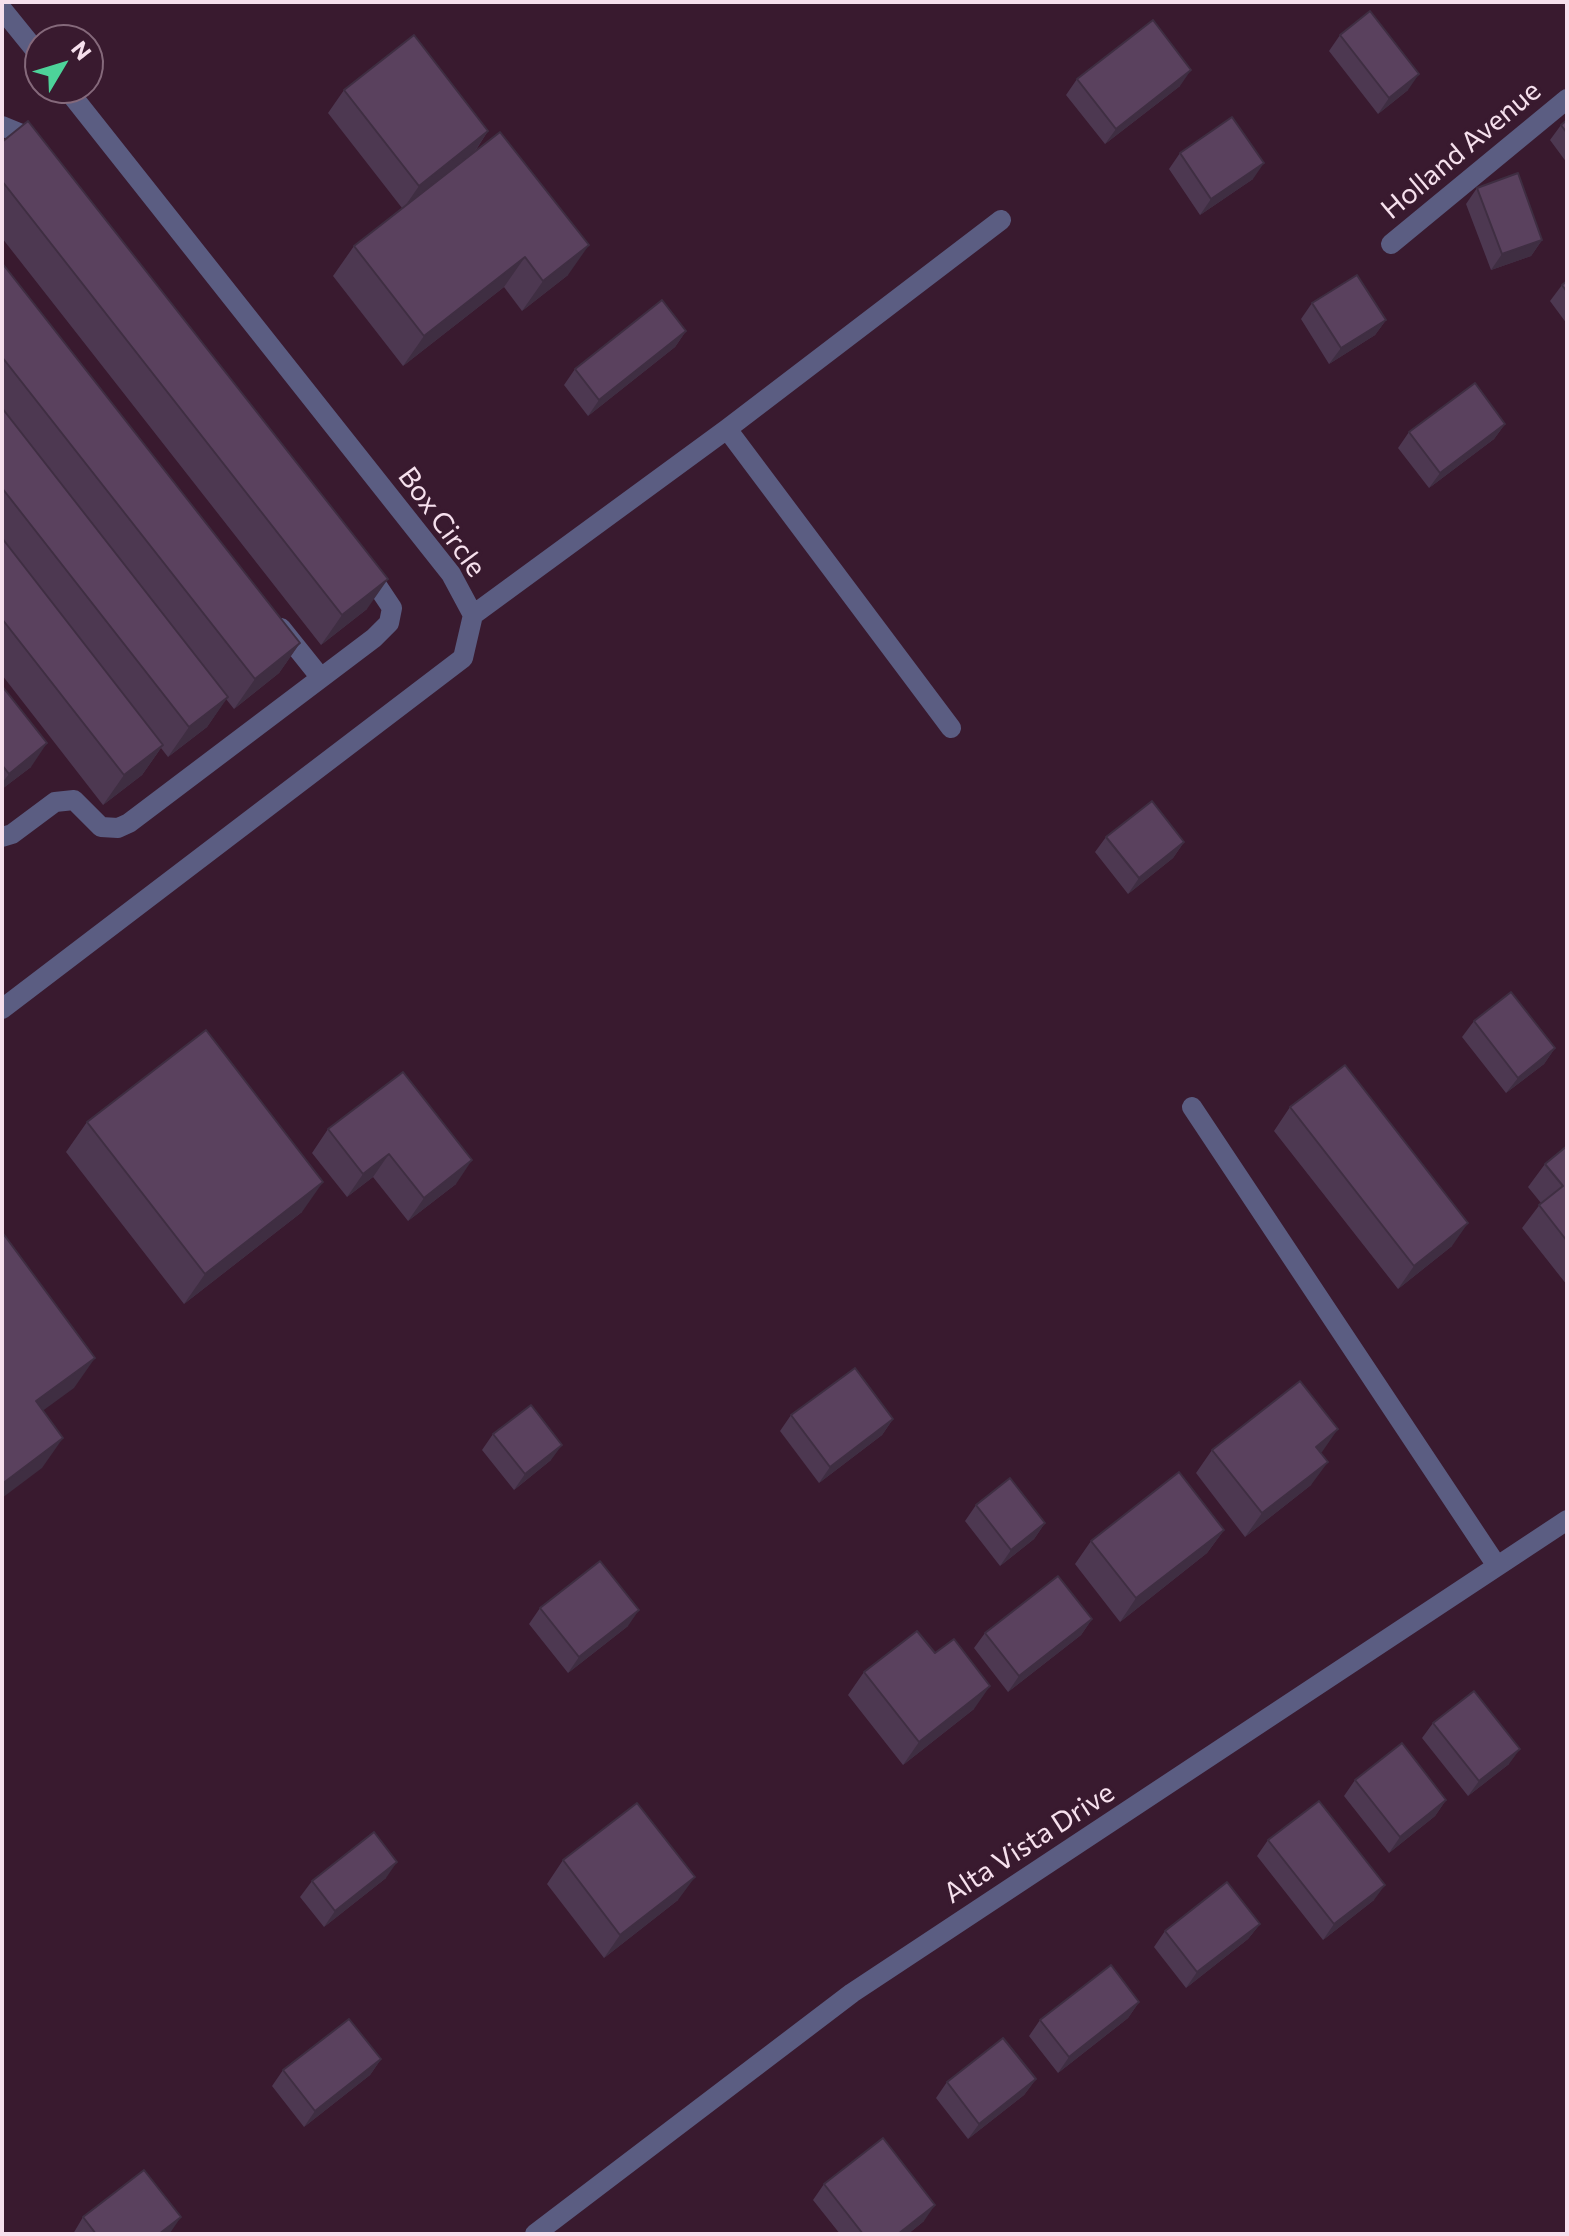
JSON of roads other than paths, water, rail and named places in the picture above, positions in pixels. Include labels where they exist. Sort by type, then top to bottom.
[{"type":"street","points":[[2,9],[24,36]]},
{"type":"street","name":"Holland Avenue","points":[[1391,244],[1567,99]]},
{"type":"street","name":"Box Circle","points":[[2,1009],[463,658],[473,615],[451,574],[79,104]]},
{"type":"street","points":[[2,126],[19,133],[45,166]]},
{"type":"street","points":[[473,615],[727,429],[1001,220]]},
{"type":"street","points":[[727,429],[951,728]]},
{"type":"street","points":[[2,837],[12,834],[55,802],[74,800],[101,827],[118,828],[129,823],[321,678],[389,623],[392,608],[386,594],[357,557]]},
{"type":"street","points":[[271,616],[321,678]]},
{"type":"street","points":[[1192,1107],[1497,1566]]},
{"type":"street","name":"Alta Vista Drive","points":[[535,2234],[852,1993],[1567,1520]]}]
